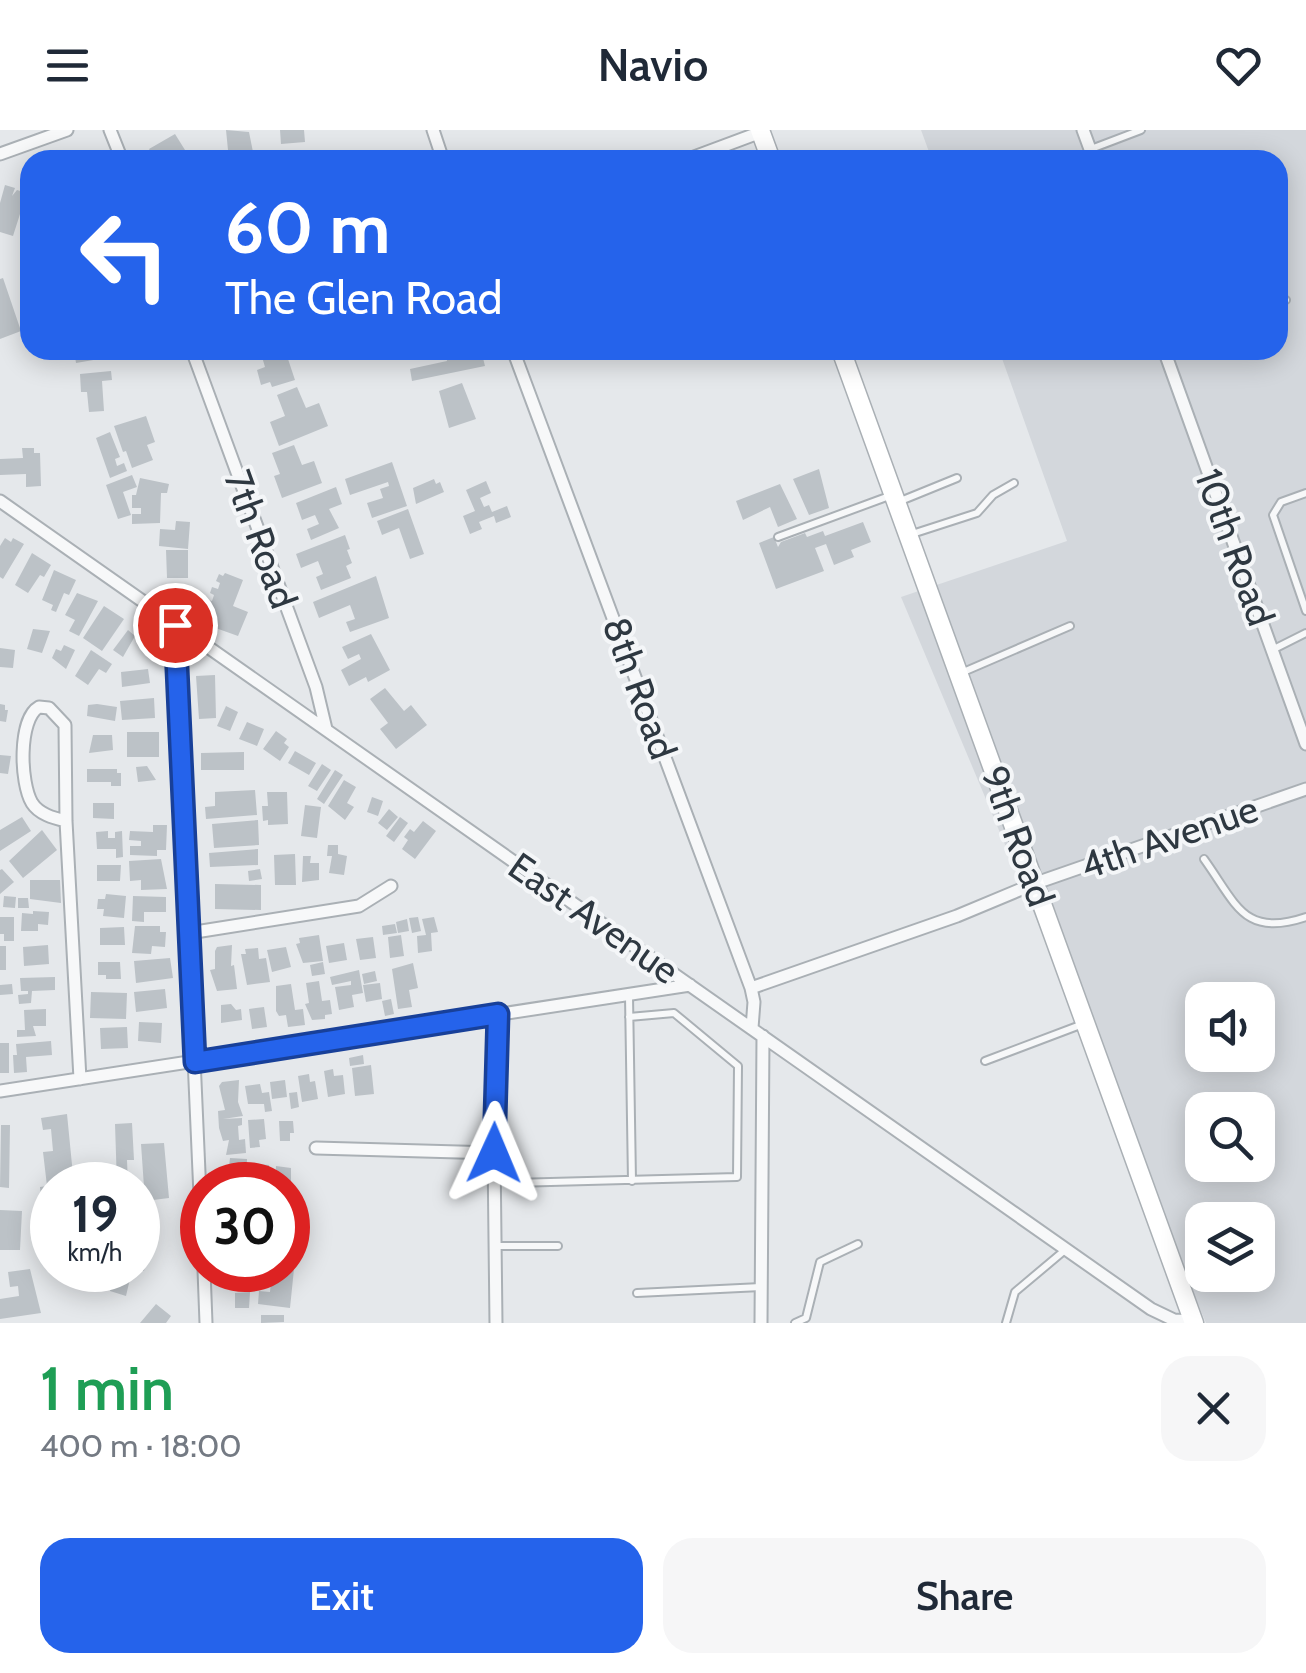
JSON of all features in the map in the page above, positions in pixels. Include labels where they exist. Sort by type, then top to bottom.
[{"type":"main road","name":"9th Road","points":[[845,360],[1194,1322]]},
{"type":"street","points":[[0,154],[67,130]]},
{"type":"street","points":[[712,150],[761,131]]},
{"type":"street","name":"7th Road","points":[[196,360],[316,688],[326,729]]},
{"type":"street","name":"8th Road","points":[[517,360],[751,988],[757,1032],[761,1323]]},
{"type":"street","name":"10th Road","points":[[1168,360],[1306,744]]},
{"type":"street","name":"East Avenue","points":[[0,502],[1160,1315],[1194,1322]]},
{"type":"street","points":[[175,625],[199,1162]]},
{"type":"street","points":[[66,821],[32,804],[27,789],[26,726],[29,715],[40,707],[49,708],[65,725],[66,821],[80,1079]]},
{"type":"street","name":"4th Avenue","points":[[751,988],[1306,789]]},
{"type":"street","points":[[188,932],[359,906],[392,886]]},
{"type":"street","points":[[0,1091],[690,985]]},
{"type":"street","points":[[496,1323],[494,1153],[498,1014]]},
{"type":"street","points":[[316,1148],[494,1153]]},
{"type":"street","points":[[205,1292],[206,1323]]},
{"type":"lane","points":[[1100,150],[1141,130]]},
{"type":"lane","points":[[778,538],[957,478]]},
{"type":"lane","points":[[908,535],[977,513],[992,495],[1014,483]]},
{"type":"lane","points":[[1306,493],[1281,502],[1273,515],[1306,611]]},
{"type":"lane","points":[[959,674],[1070,626]]},
{"type":"lane","points":[[1272,650],[1306,632]]},
{"type":"lane","points":[[1204,859],[1234,901],[1254,921],[1276,926],[1306,917]]},
{"type":"lane","points":[[629,994],[632,1181]]},
{"type":"lane","points":[[512,1183],[736,1177],[740,1075],[732,1058],[680,1017],[667,1012],[629,1017]]},
{"type":"lane","points":[[985,1061],[1084,1024]]},
{"type":"lane","points":[[795,1323],[806,1318],[820,1262],[858,1244]]},
{"type":"lane","points":[[495,1246],[558,1246]]},
{"type":"lane","points":[[1006,1323],[1015,1292],[1066,1250]]},
{"type":"lane","points":[[638,1293],[761,1287]]},
{"type":"shaded area","points":[[921,130],[1306,130],[1306,1323],[1206,1323],[1193,1292],[1275,1292],[1275,1202],[1185,1202],[1185,1273],[901,597],[1067,541],[1003,360],[1288,360],[1288,150],[928,150]]},
{"type":"building","points":[[226,130],[249,132],[253,150],[228,150]]},
{"type":"building","points":[[280,130],[304,130],[305,142],[281,144]]},
{"type":"building","points":[[175,134],[185,150],[150,150]]},
{"type":"building","points":[[5,185],[15,188],[12,196],[20,191],[20,214],[13,236],[0,232],[0,203]]},
{"type":"building","points":[[3,278],[20,331],[0,339]]},
{"type":"building","points":[[263,360],[288,360],[295,380],[272,387],[270,382],[261,385],[257,370],[265,367]]},
{"type":"building","points":[[484,360],[485,366],[412,381],[410,369],[447,361]]},
{"type":"building","points":[[111,371],[112,380],[102,381],[104,411],[89,412],[87,392],[81,392],[80,374]]},
{"type":"building","points":[[462,383],[476,419],[449,428],[439,391]]},
{"type":"building","points":[[297,387],[306,408],[319,403],[328,426],[279,446],[270,422],[285,416],[277,395]]},
{"type":"building","points":[[146,416],[155,442],[147,445],[153,460],[132,468],[114,426]]},
{"type":"building","points":[[110,432],[120,457],[115,459],[117,466],[124,463],[127,471],[110,478],[96,438]]},
{"type":"building","points":[[294,445],[302,465],[314,461],[322,483],[282,498],[274,476],[280,474],[272,453]]},
{"type":"building","points":[[22,448],[34,448],[34,453],[40,453],[41,486],[26,487],[26,474],[0,475],[0,459],[23,458]]},
{"type":"building","points":[[392,462],[407,506],[372,518],[367,503],[383,498],[380,489],[389,486],[388,482],[350,495],[345,479]]},
{"type":"building","points":[[819,469],[829,508],[809,515],[793,479]]},
{"type":"building","points":[[132,475],[137,487],[123,492],[131,515],[118,519],[106,485]]},
{"type":"building","points":[[140,478],[169,484],[167,493],[161,493],[160,523],[132,524],[132,514],[141,514],[141,508],[132,508],[132,495],[136,495]]},
{"type":"building","points":[[434,479],[444,492],[416,504],[413,488]]},
{"type":"building","points":[[486,481],[491,493],[480,498],[484,507],[489,505],[492,512],[507,506],[511,517],[496,523],[494,516],[479,522],[482,529],[470,534],[463,516],[475,511],[466,490]]},
{"type":"building","points":[[780,484],[797,519],[778,527],[770,507],[743,520],[736,501]]},
{"type":"building","points":[[336,487],[342,504],[329,509],[339,528],[311,540],[307,529],[319,524],[315,515],[302,520],[296,503]]},
{"type":"building","points":[[408,509],[424,554],[410,559],[399,528],[382,535],[377,521]]},
{"type":"building","points":[[176,521],[190,522],[188,549],[159,546],[160,529],[175,530]]},
{"type":"building","points":[[863,522],[871,542],[851,550],[854,557],[834,565],[826,544],[815,548],[824,571],[776,589],[759,543],[774,537],[778,547],[781,542],[805,533],[807,537],[823,531],[825,536]]},
{"type":"building","points":[[345,535],[352,563],[346,566],[351,578],[321,590],[316,577],[323,574],[318,561],[301,568],[296,554]]},
{"type":"building","points":[[5,538],[24,544],[3,579],[0,546]]},
{"type":"building","points":[[166,550],[188,550],[188,578],[167,578]]},
{"type":"building","points":[[32,553],[51,565],[28,593],[15,585]]},
{"type":"building","points":[[54,570],[76,580],[69,595],[64,593],[56,612],[51,610],[53,605],[42,600]]},
{"type":"building","points":[[219,574],[243,580],[233,606],[248,612],[238,636],[185,617],[188,609],[206,616],[207,600],[212,601],[214,595],[210,593],[212,587],[218,589]]},
{"type":"building","points":[[376,576],[389,618],[350,632],[346,622],[355,619],[350,605],[319,618],[313,602]]},
{"type":"building","points":[[77,593],[98,601],[79,636],[69,631],[75,620],[65,615]]},
{"type":"building","points":[[104,606],[124,619],[102,651],[83,638]]},
{"type":"building","points":[[33,629],[50,631],[42,653],[27,649]]},
{"type":"building","points":[[128,630],[135,636],[123,657],[113,650]]},
{"type":"building","points":[[371,634],[390,670],[368,682],[366,677],[349,686],[341,670],[361,659],[359,654],[348,659],[342,647]]},
{"type":"building","points":[[64,645],[75,650],[66,669],[52,658],[56,649],[61,651]]},
{"type":"building","points":[[0,648],[15,650],[13,668],[0,667]]},
{"type":"building","points":[[91,650],[112,664],[106,673],[99,669],[88,685],[75,676]]},
{"type":"building","points":[[148,669],[150,683],[122,687],[121,672]]},
{"type":"building","points":[[215,675],[216,718],[199,719],[196,676]]},
{"type":"building","points":[[385,688],[404,711],[411,705],[427,725],[396,749],[380,729],[388,723],[370,699]]},
{"type":"building","points":[[154,698],[155,718],[122,720],[120,701]]},
{"type":"building","points":[[0,704],[8,710],[6,722],[0,721]]},
{"type":"building","points":[[88,705],[117,707],[115,721],[87,716]]},
{"type":"building","points":[[226,706],[238,712],[230,731],[217,726]]},
{"type":"building","points":[[247,722],[264,729],[257,746],[239,739]]},
{"type":"building","points":[[276,731],[287,739],[284,743],[289,747],[280,761],[263,749]]},
{"type":"building","points":[[127,732],[159,732],[159,757],[127,757]]},
{"type":"building","points":[[93,735],[112,735],[113,750],[89,753]]},
{"type":"building","points":[[295,751],[316,763],[309,775],[288,763]]},
{"type":"building","points":[[244,752],[244,770],[201,770],[201,753]]},
{"type":"building","points":[[0,755],[11,756],[8,774],[0,773]]},
{"type":"building","points":[[322,764],[331,770],[317,791],[308,786]]},
{"type":"building","points":[[147,766],[156,780],[138,782],[136,767]]},
{"type":"building","points":[[87,769],[117,769],[121,786],[87,782]]},
{"type":"building","points":[[335,770],[343,775],[324,804],[317,799]]},
{"type":"building","points":[[344,780],[356,787],[347,803],[354,807],[345,820],[328,806]]},
{"type":"building","points":[[255,790],[257,815],[206,819],[205,807],[215,806],[215,792]]},
{"type":"building","points":[[267,792],[287,792],[288,824],[268,825],[268,820],[263,821],[262,806],[268,806]]},
{"type":"building","points":[[372,797],[383,801],[378,816],[367,812]]},
{"type":"building","points":[[93,803],[114,803],[114,819],[93,818]]},
{"type":"building","points":[[305,805],[321,807],[317,838],[301,836]]},
{"type":"building","points":[[389,809],[398,817],[387,830],[378,823]]},
{"type":"building","points":[[22,817],[31,831],[0,851],[0,830]]},
{"type":"building","points":[[400,817],[408,823],[394,842],[386,836]]},
{"type":"building","points":[[258,820],[259,845],[214,848],[212,824]]},
{"type":"building","points":[[423,821],[436,831],[415,859],[402,849],[408,840],[404,837]]},
{"type":"building","points":[[153,825],[167,825],[166,850],[157,850],[157,856],[130,855],[130,846],[141,846],[141,841],[129,840],[130,831],[153,832]]},
{"type":"building","points":[[42,830],[57,850],[23,878],[9,861]]},
{"type":"building","points":[[108,831],[108,838],[115,838],[115,832],[122,831],[123,857],[116,858],[116,849],[97,849],[96,832]]},
{"type":"building","points":[[328,845],[338,845],[338,854],[347,856],[344,875],[329,873],[332,856],[327,856]]},
{"type":"building","points":[[258,849],[258,865],[210,867],[209,853]]},
{"type":"building","points":[[295,854],[296,885],[275,885],[274,855]]},
{"type":"building","points":[[303,856],[311,856],[310,863],[319,863],[319,880],[302,882]]},
{"type":"building","points":[[161,859],[167,889],[141,890],[141,880],[130,881],[129,861]]},
{"type":"building","points":[[97,865],[121,865],[120,881],[97,881]]},
{"type":"building","points":[[260,869],[262,879],[249,881],[248,871]]},
{"type":"building","points":[[0,870],[14,882],[0,894]]},
{"type":"building","points":[[30,880],[60,880],[61,903],[30,899]]},
{"type":"building","points":[[215,884],[261,885],[261,910],[215,909]]},
{"type":"building","points":[[106,894],[126,896],[124,918],[103,916],[104,909],[97,909],[98,899],[105,899]]},
{"type":"building","points":[[4,896],[16,897],[15,908],[3,907]]},
{"type":"building","points":[[133,896],[166,897],[166,912],[144,912],[144,922],[132,921]]},
{"type":"building","points":[[18,898],[28,898],[29,908],[18,908]]},
{"type":"building","points":[[49,912],[48,925],[38,924],[38,931],[21,931],[22,913]]},
{"type":"building","points":[[0,917],[14,917],[14,941],[4,941]]},
{"type":"building","points":[[418,917],[421,931],[412,933],[409,918]]},
{"type":"building","points":[[434,917],[438,932],[431,933],[432,951],[418,953],[417,936],[426,935],[422,919]]},
{"type":"building","points":[[407,919],[409,931],[398,933],[396,922]]},
{"type":"building","points":[[395,924],[397,933],[383,935],[382,926]]},
{"type":"building","points":[[135,926],[160,926],[160,932],[166,932],[165,947],[152,946],[151,954],[132,953]]},
{"type":"building","points":[[124,927],[125,945],[100,945],[100,928]]},
{"type":"building","points":[[319,935],[323,961],[303,963],[296,944],[300,943],[299,938]]},
{"type":"building","points":[[401,935],[404,956],[390,958],[388,937]]},
{"type":"building","points":[[373,937],[376,958],[360,960],[356,939]]},
{"type":"building","points":[[344,943],[347,960],[329,963],[326,946]]},
{"type":"building","points":[[48,945],[49,964],[24,966],[23,947]]},
{"type":"building","points":[[232,945],[231,966],[234,965],[237,989],[217,991],[210,970],[215,969],[215,951],[217,947]]},
{"type":"building","points":[[0,946],[6,946],[6,970],[0,970]]},
{"type":"building","points":[[286,947],[291,967],[272,972],[267,950]]},
{"type":"building","points":[[258,948],[259,959],[266,958],[270,982],[247,985],[241,954],[246,954],[245,949]]},
{"type":"building","points":[[170,958],[173,978],[136,983],[134,961]]},
{"type":"building","points":[[98,962],[120,962],[121,979],[98,975]]},
{"type":"building","points":[[323,962],[325,974],[312,976],[310,965]]},
{"type":"building","points":[[413,963],[418,988],[409,990],[412,1007],[398,1009],[392,969]]},
{"type":"building","points":[[359,970],[363,993],[352,995],[354,1007],[339,1010],[335,987],[351,985],[351,981],[332,985],[330,977]]},
{"type":"building","points":[[375,971],[377,981],[364,984],[362,974]]},
{"type":"building","points":[[55,977],[55,990],[32,991],[31,1003],[19,1004],[18,995],[28,994],[21,991],[20,978]]},
{"type":"building","points":[[319,981],[322,1001],[330,1000],[332,1014],[312,1020],[305,1004],[309,1003],[306,983]]},
{"type":"building","points":[[380,983],[382,999],[366,1002],[363,985]]},
{"type":"building","points":[[12,984],[13,994],[0,995],[0,985]]},
{"type":"building","points":[[291,984],[295,1010],[303,1009],[305,1025],[288,1027],[286,1015],[279,1016],[276,1011],[276,986]]},
{"type":"building","points":[[165,989],[167,1008],[136,1012],[134,992]]},
{"type":"building","points":[[91,992],[127,993],[126,1019],[90,1018]]},
{"type":"building","points":[[391,999],[394,1014],[385,1016],[382,1001]]},
{"type":"building","points":[[231,1004],[236,1010],[241,1009],[242,1020],[221,1023],[221,1005]]},
{"type":"building","points":[[264,1007],[267,1027],[252,1029],[249,1009]]},
{"type":"building","points":[[46,1009],[46,1026],[33,1026],[36,1036],[17,1037],[17,1030],[25,1030],[24,1010]]},
{"type":"building","points":[[139,1022],[162,1023],[161,1043],[138,1041]]},
{"type":"building","points":[[127,1027],[128,1048],[101,1049],[100,1028]]},
{"type":"building","points":[[51,1041],[52,1055],[26,1057],[27,1072],[14,1073],[16,1044]]},
{"type":"building","points":[[0,1043],[9,1043],[9,1073],[0,1073]]},
{"type":"building","points":[[363,1055],[364,1064],[350,1066],[349,1058]]},
{"type":"building","points":[[371,1065],[374,1094],[355,1096],[352,1068]]},
{"type":"building","points":[[333,1069],[334,1076],[343,1075],[345,1094],[328,1097],[324,1071]]},
{"type":"building","points":[[309,1074],[310,1082],[315,1081],[318,1099],[302,1102],[298,1076]]},
{"type":"building","points":[[239,1080],[238,1102],[243,1116],[223,1119],[242,1118],[239,1140],[245,1139],[246,1153],[226,1155],[229,1140],[223,1141],[219,1128],[218,1111],[225,1110],[219,1086]]},
{"type":"building","points":[[285,1080],[287,1097],[272,1099],[270,1082]]},
{"type":"building","points":[[260,1084],[262,1093],[269,1092],[272,1111],[265,1112],[264,1104],[248,1104],[245,1086]]},
{"type":"building","points":[[297,1092],[299,1107],[291,1109],[289,1093]]},
{"type":"building","points":[[67,1114],[72,1162],[44,1162],[43,1152],[53,1151],[51,1129],[43,1130],[41,1118]]},
{"type":"building","points":[[264,1119],[266,1139],[259,1140],[260,1147],[250,1148],[248,1120]]},
{"type":"building","points":[[279,1121],[293,1121],[290,1141],[280,1141]]},
{"type":"building","points":[[132,1123],[134,1160],[116,1162],[115,1124]]},
{"type":"building","points":[[1,1125],[10,1125],[9,1188],[0,1187]]},
{"type":"building","points":[[164,1143],[169,1198],[160,1199],[160,1162],[142,1162],[141,1144]]},
{"type":"building","points":[[0,1210],[22,1211],[20,1250],[0,1250]]},
{"type":"building","points":[[30,1269],[30,1292],[36,1292],[41,1313],[0,1319],[0,1299],[19,1296],[18,1286],[10,1287],[8,1272]]},
{"type":"building","points":[[250,1292],[249,1308],[235,1308],[235,1293]]},
{"type":"building","points":[[259,1292],[292,1292],[290,1308],[258,1304]]},
{"type":"building","points":[[156,1304],[171,1316],[166,1323],[140,1323]]},
{"type":"building","points":[[261,1315],[284,1315],[284,1322],[261,1323]]},
{"type":"route","points":[[175,625],[195,1062],[498,1014],[494,1153]]}]
